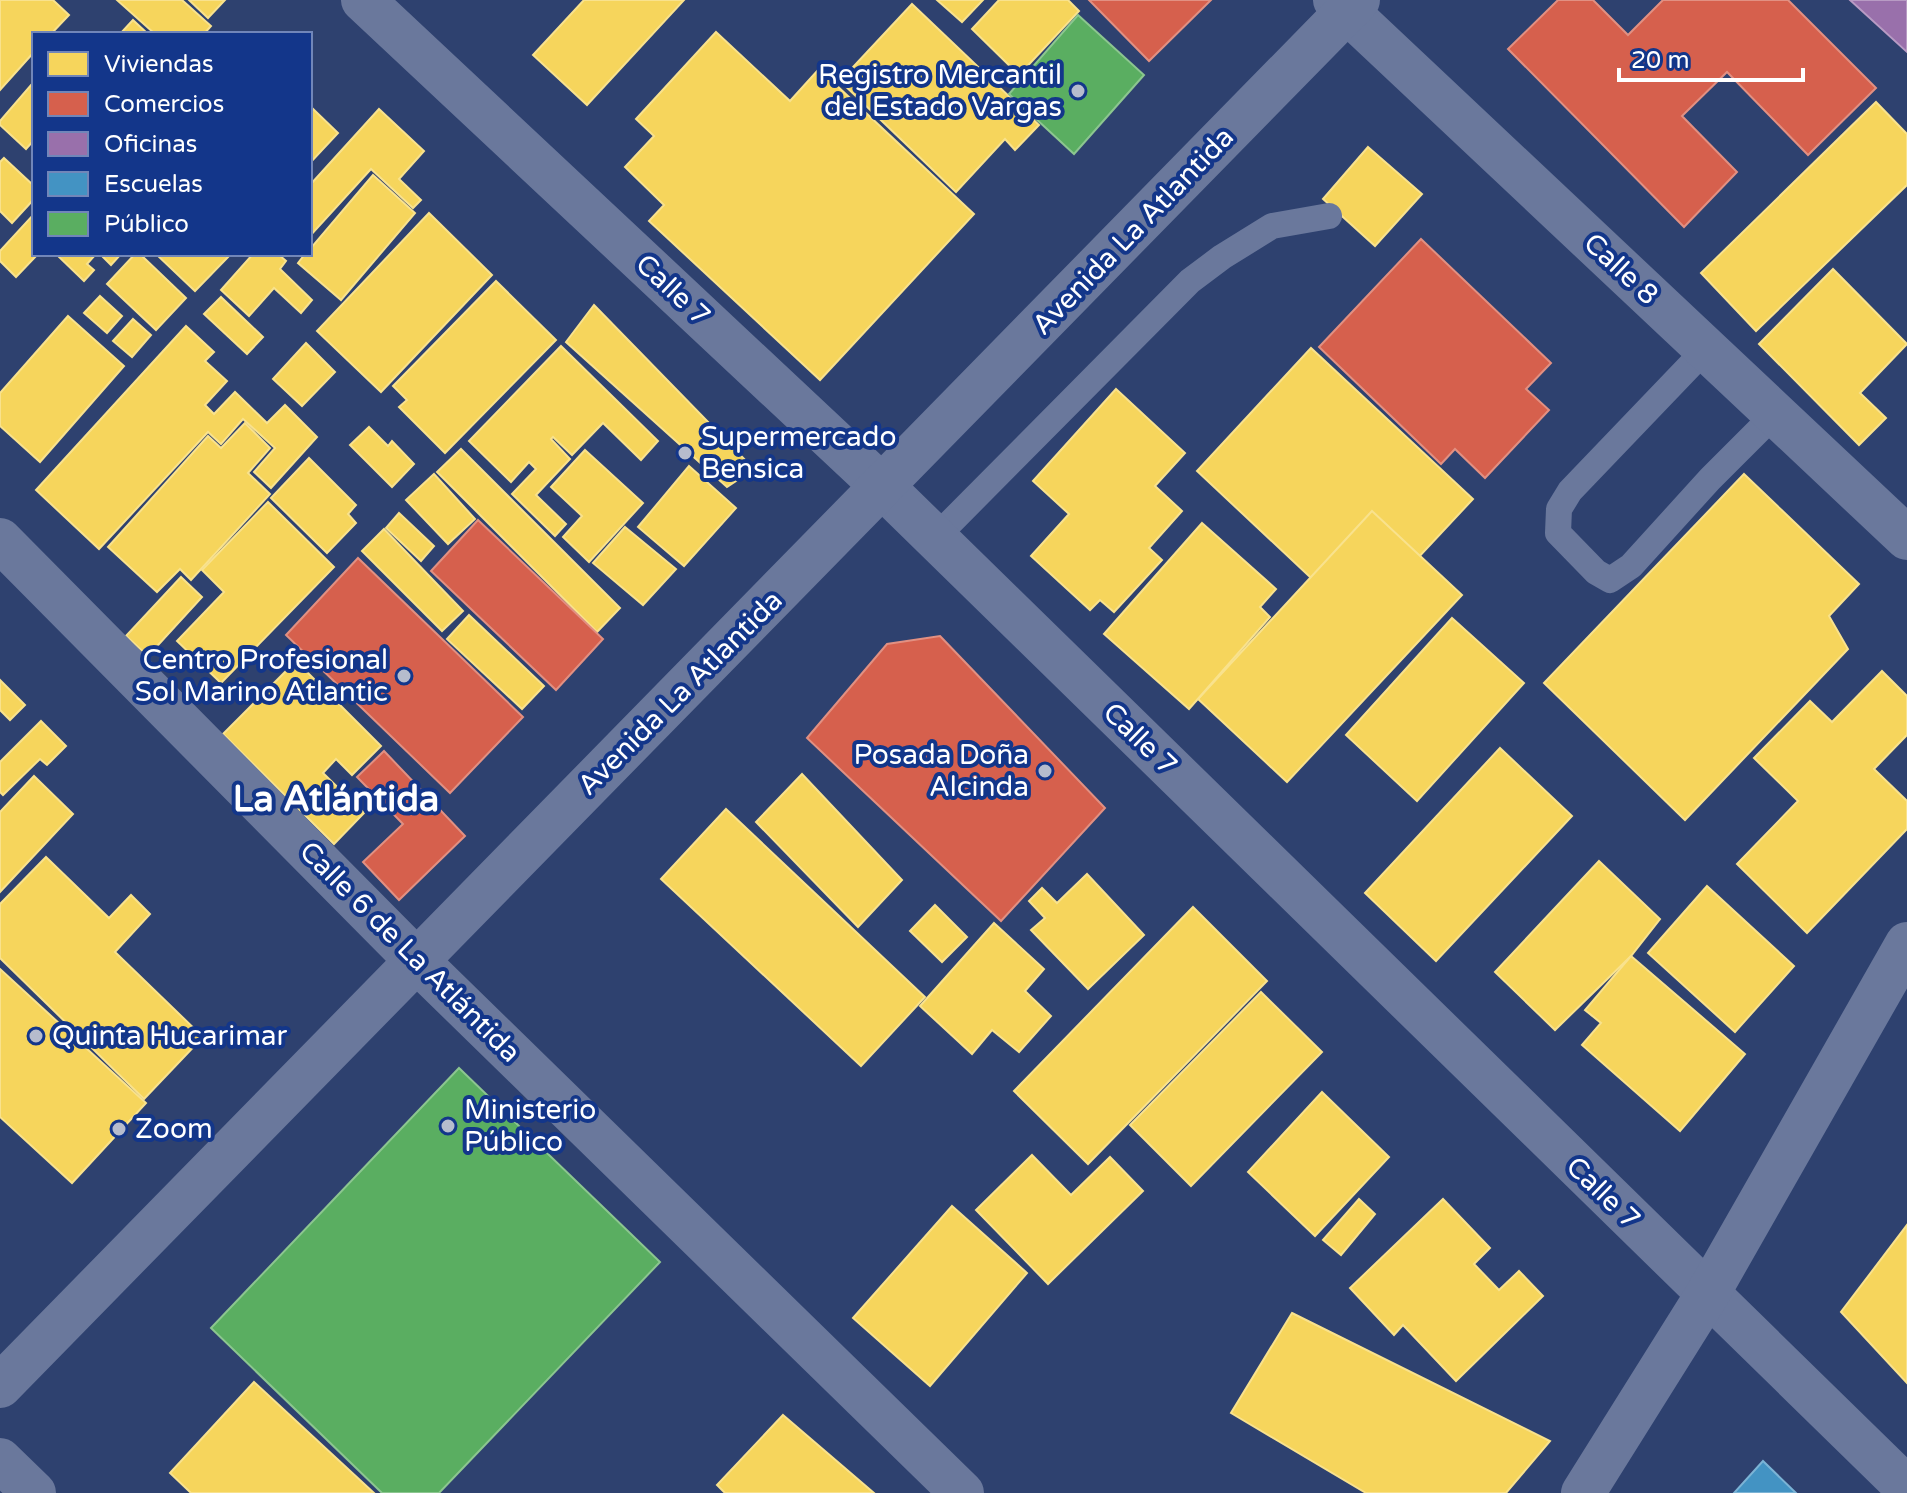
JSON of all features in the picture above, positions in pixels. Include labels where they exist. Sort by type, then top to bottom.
[{"type":"street","name":"Calle 7","points":[[363,0],[883,487],[1907,1488]]},
{"type":"street","name":"Avenida La Atlantida","points":[[0,1386],[883,487],[1347,4]]},
{"type":"street","name":"Calle 8","points":[[1347,4],[1907,538]]},
{"type":"street","name":"Calle 6 de La Atlántida","points":[[0,540],[416,960],[962,1493]]},
{"type":"street","points":[[1583,1493],[1707,1295],[1907,944]]},
{"type":"street","points":[[0,1460],[34,1493]]},
{"type":"lane","points":[[935,538],[1190,281],[1272,226],[1329,216]]},
{"type":"lane","points":[[1707,348],[1570,491],[1559,509],[1558,533],[1596,572],[1610,580],[1631,566],[1710,479],[1775,414]]},
{"type":"building: Viviendas","points":[[0,0],[53,0],[69,15],[53,32],[32,32],[32,54],[0,90]]},
{"type":"building: Viviendas","points":[[117,0],[182,0],[211,26],[206,32],[153,32]]},
{"type":"building: Viviendas","points":[[189,0],[225,0],[208,18]]},
{"type":"building: Viviendas","points":[[584,0],[684,0],[587,105],[533,55]]},
{"type":"building: Viviendas","points":[[937,0],[983,0],[962,22]]},
{"type":"building: Viviendas","points":[[999,0],[1068,0],[1079,11],[1019,75],[972,29]]},
{"type":"building: Viviendas","points":[[912,4],[1039,125],[1015,150],[1005,139],[956,192],[840,81]]},
{"type":"building: Viviendas","points":[[133,20],[146,32],[122,32]]},
{"type":"building: Viviendas","points":[[716,32],[790,101],[819,69],[974,214],[820,380],[649,221],[664,205],[625,167],[654,136],[636,119]]},
{"type":"building: Viviendas","points":[[32,86],[32,142],[26,149],[0,125],[0,121]]},
{"type":"building: Viviendas","points":[[1876,102],[1907,134],[1907,185],[1756,331],[1701,273]]},
{"type":"building: Viviendas","points":[[312,108],[338,133],[312,161]]},
{"type":"building: Viviendas","points":[[379,109],[424,151],[399,179],[421,200],[413,208],[371,169],[312,234],[312,183]]},
{"type":"building: Viviendas","points":[[1368,147],[1422,194],[1375,246],[1323,199]]},
{"type":"building: Viviendas","points":[[4,158],[32,184],[32,201],[12,223],[0,211],[0,162]]},
{"type":"building: Viviendas","points":[[373,175],[415,213],[341,300],[298,263],[303,256],[312,256],[312,247]]},
{"type":"building: Viviendas","points":[[429,213],[492,275],[381,392],[317,331]]},
{"type":"building: Viviendas","points":[[32,216],[32,256],[36,256],[16,277],[0,261],[0,251]]},
{"type":"building: Viviendas","points":[[58,256],[94,256],[87,264],[94,270],[84,281]]},
{"type":"building: Viviendas","points":[[102,256],[119,256],[111,265]]},
{"type":"building: Viviendas","points":[[133,256],[142,256],[186,298],[156,330],[107,284]]},
{"type":"building: Viviendas","points":[[158,256],[229,256],[195,291]]},
{"type":"building: Viviendas","points":[[251,256],[280,256],[286,261],[280,269],[312,300],[301,313],[274,288],[249,316],[221,290]]},
{"type":"building: Viviendas","points":[[1833,269],[1907,344],[1860,393],[1886,418],[1859,445],[1759,344]]},
{"type":"building: Viviendas","points":[[496,281],[556,340],[445,453],[399,407],[407,400],[393,386]]},
{"type":"building: Viviendas","points":[[100,296],[122,316],[107,333],[84,313]]},
{"type":"building: Viviendas","points":[[221,297],[263,337],[247,354],[204,314]]},
{"type":"building: Viviendas","points":[[594,305],[754,469],[727,487],[566,342]]},
{"type":"building: Viviendas","points":[[68,316],[124,366],[40,462],[0,426],[0,393]]},
{"type":"building: Viviendas","points":[[133,319],[151,335],[132,357],[113,341]]},
{"type":"building: Viviendas","points":[[186,326],[214,352],[205,361],[227,381],[205,405],[214,414],[235,392],[267,423],[285,405],[317,437],[271,488],[254,472],[275,448],[243,419],[221,444],[208,432],[99,549],[36,490]]},
{"type":"building: Viviendas","points":[[306,343],[335,372],[302,406],[273,379]]},
{"type":"building: Viviendas","points":[[561,346],[658,441],[641,460],[603,423],[572,455],[553,437],[551,439],[570,459],[536,495],[566,524],[555,536],[512,494],[536,469],[529,462],[511,482],[469,441]]},
{"type":"building: Viviendas","points":[[1311,348],[1473,499],[1358,622],[1197,471]]},
{"type":"building: Viviendas","points":[[1116,389],[1185,453],[1155,486],[1182,511],[1149,548],[1162,560],[1114,612],[1100,600],[1090,610],[1031,556],[1069,514],[1033,481]]},
{"type":"building: Viviendas","points":[[245,423],[270,448],[248,473],[270,494],[191,580],[180,569],[157,592],[108,547],[208,436],[221,448]]},
{"type":"building: Viviendas","points":[[369,427],[388,446],[392,441],[414,464],[392,487],[350,445]]},
{"type":"building: Viviendas","points":[[461,449],[620,608],[597,632],[437,472]]},
{"type":"building: Viviendas","points":[[585,450],[643,503],[589,562],[563,537],[582,516],[551,487]]},
{"type":"building: Viviendas","points":[[309,458],[356,505],[348,514],[356,523],[327,553],[271,498]]},
{"type":"building: Viviendas","points":[[689,466],[736,508],[684,566],[638,527]]},
{"type":"building: Viviendas","points":[[434,474],[475,519],[448,544],[406,500]]},
{"type":"building: Viviendas","points":[[1744,474],[1859,584],[1829,616],[1848,649],[1685,820],[1544,683]]},
{"type":"building: Viviendas","points":[[268,502],[334,567],[221,683],[177,641],[224,592],[202,570]]},
{"type":"building: Viviendas","points":[[1372,511],[1462,595],[1287,782],[1198,699]]},
{"type":"building: Viviendas","points":[[399,513],[434,546],[421,561],[386,528]]},
{"type":"building: Viviendas","points":[[1202,523],[1276,589],[1260,607],[1270,617],[1189,709],[1104,634]]},
{"type":"building: Viviendas","points":[[625,527],[676,569],[643,605],[593,563]]},
{"type":"building: Viviendas","points":[[384,529],[463,611],[442,631],[362,551]]},
{"type":"building: Viviendas","points":[[181,577],[202,597],[148,656],[126,636]]},
{"type":"building: Viviendas","points":[[469,615],[544,686],[522,709],[447,639]]},
{"type":"building: Viviendas","points":[[1452,618],[1524,683],[1417,801],[1346,735]]},
{"type":"building: Viviendas","points":[[296,661],[381,746],[352,775],[336,759],[323,773],[364,813],[334,844],[223,734]]},
{"type":"building: Viviendas","points":[[1882,671],[1907,696],[1907,735],[1874,769],[1907,801],[1907,829],[1807,933],[1737,864],[1798,801],[1754,758],[1810,701],[1832,722]]},
{"type":"building: Viviendas","points":[[0,680],[25,705],[10,720],[0,710]]},
{"type":"building: Viviendas","points":[[41,721],[66,746],[47,765],[40,759],[3,795],[0,792],[0,762]]},
{"type":"building: Viviendas","points":[[1500,748],[1572,816],[1436,961],[1365,893]]},
{"type":"building: Viviendas","points":[[802,774],[902,880],[858,927],[756,822]]},
{"type":"building: Viviendas","points":[[34,776],[73,814],[0,892],[0,812]]},
{"type":"building: Viviendas","points":[[726,809],[925,997],[861,1066],[661,879]]},
{"type":"building: Viviendas","points":[[46,857],[109,918],[131,895],[150,914],[115,952],[203,1037],[144,1099],[0,958],[0,904]]},
{"type":"building: Viviendas","points":[[1599,861],[1660,919],[1631,956],[1555,1030],[1495,972]]},
{"type":"building: Viviendas","points":[[1087,874],[1144,935],[1088,989],[1031,930],[1045,918],[1029,901],[1042,888],[1057,903]]},
{"type":"building: Viviendas","points":[[1707,886],[1794,966],[1735,1032],[1648,953]]},
{"type":"building: Viviendas","points":[[935,905],[967,937],[942,962],[910,931]]},
{"type":"building: Viviendas","points":[[1193,907],[1267,981],[1088,1164],[1014,1091]]},
{"type":"building: Viviendas","points":[[994,923],[1044,969],[1025,991],[1051,1016],[1019,1052],[992,1030],[972,1054],[920,1006]]},
{"type":"building: Viviendas","points":[[1631,956],[1745,1054],[1680,1131],[1582,1045],[1601,1023],[1585,1010]]},
{"type":"building: Viviendas","name":"Quinta Hucarimar","points":[[0,969],[146,1103],[72,1183],[0,1117]]},
{"type":"building: Viviendas","points":[[1261,992],[1322,1052],[1191,1186],[1130,1125]]},
{"type":"building: Viviendas","points":[[1322,1092],[1389,1157],[1315,1236],[1248,1172]]},
{"type":"building: Viviendas","points":[[1032,1155],[1071,1195],[1110,1157],[1143,1191],[1048,1284],[976,1210]]},
{"type":"building: Viviendas","points":[[1359,1199],[1375,1214],[1341,1255],[1323,1240]]},
{"type":"building: Viviendas","points":[[1443,1199],[1490,1248],[1474,1264],[1499,1290],[1519,1271],[1543,1296],[1456,1381],[1403,1325],[1394,1335],[1350,1288]]},
{"type":"building: Viviendas","points":[[952,1206],[1027,1273],[930,1386],[853,1318]]},
{"type":"building: Viviendas","points":[[1907,1225],[1907,1383],[1841,1312]]},
{"type":"building: Viviendas","points":[[1292,1313],[1550,1441],[1506,1493],[1366,1493],[1231,1413]]},
{"type":"building: Viviendas","points":[[254,1382],[374,1493],[191,1493],[170,1473]]},
{"type":"building: Viviendas","points":[[783,1415],[874,1493],[725,1493],[717,1485]]},
{"type":"building: Comercios","points":[[1089,0],[1211,0],[1149,61]]},
{"type":"building: Comercios","points":[[1558,0],[1593,0],[1628,35],[1663,0],[1788,0],[1876,88],[1808,155],[1727,72],[1682,116],[1737,172],[1684,227],[1508,49]]},
{"type":"building: Comercios","points":[[1421,239],[1551,363],[1526,389],[1549,410],[1485,478],[1455,449],[1441,464],[1319,347]]},
{"type":"building: Comercios","points":[[478,520],[603,639],[556,690],[431,571]]},
{"type":"building: Comercios","name":"Centro Profesional Sol Marino Atlantic","points":[[358,558],[523,717],[450,793],[286,635]]},
{"type":"building: Comercios","points":[[940,636],[1105,808],[1001,921],[807,738],[887,644]]},
{"type":"building: Comercios","points":[[384,751],[465,836],[399,900],[363,862],[403,824],[357,777]]},
{"type":"building: Oficinas","points":[[1850,0],[1907,0],[1907,52]]},
{"type":"building: Escuelas","points":[[1763,1461],[1796,1493],[1734,1493]]},
{"type":"building: Público","points":[[1078,15],[1144,75],[1074,154],[1009,94]]},
{"type":"building: Público","points":[[459,1068],[660,1262],[439,1493],[382,1493],[211,1328]]},
{"type":"place","name":"Registro Mercantil del Estado Vargas","points":[[1078,91]]},
{"type":"place","name":"Supermercado Bensica","points":[[685,453]]},
{"type":"place","name":"Centro Profesional Sol Marino Atlantic","points":[[404,676]]},
{"type":"place","name":"Posada Doña Alcinda","points":[[1045,771]]},
{"type":"place","name":"Quinta Hucarimar","points":[[36,1036]]},
{"type":"place","name":"Ministerio Público","points":[[448,1126]]},
{"type":"place","name":"Zoom","points":[[119,1129]]},
{"type":"district","name":"La Atlántida","points":[[336,799]]}]
